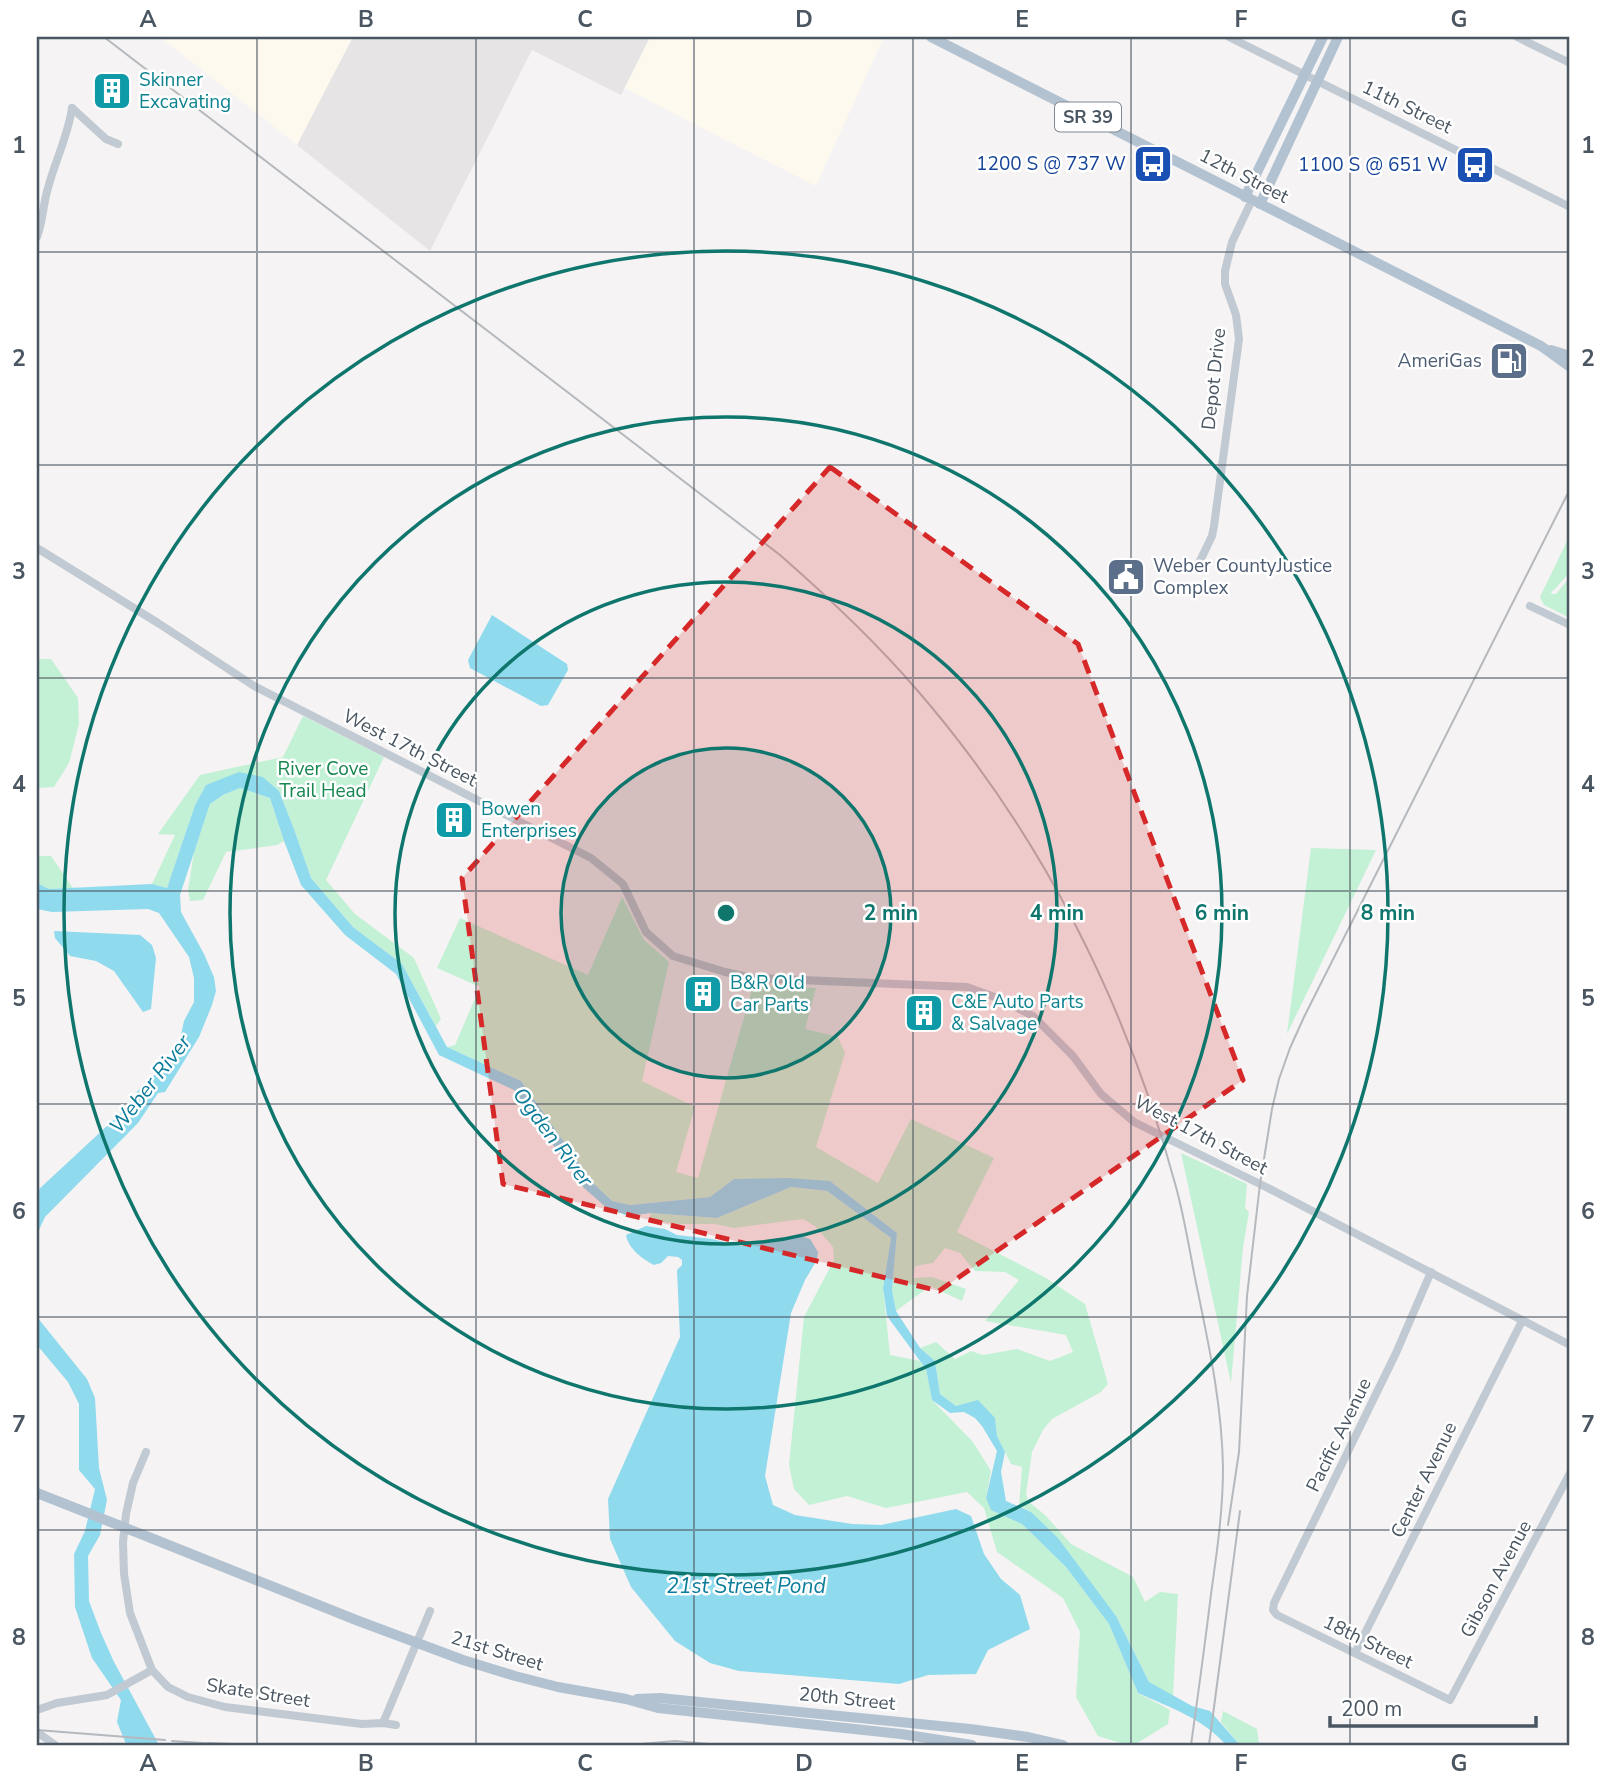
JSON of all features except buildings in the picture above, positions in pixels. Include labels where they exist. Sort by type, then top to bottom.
[{"type":"main road","name":"12th Street","points":[[931,37],[1541,346],[1570,356]]},
{"type":"main road","name":"Depot Drive","points":[[1252,200],[1323,37]]},
{"type":"main road","name":"Depot Drive","points":[[1252,200],[1318,80],[1338,37]]},
{"type":"main road","name":"12th Street","points":[[1541,346],[1570,366]]},
{"type":"main road","name":"21st Street","points":[[37,1493],[417,1643],[515,1676],[658,1708],[901,1734],[972,1745]]},
{"type":"main road","name":"20th Street","points":[[626,1699],[660,1698],[958,1728],[1028,1737],[1063,1745]]},
{"type":"street","name":"11th Street","points":[[1229,37],[1570,206]]},
{"type":"street","points":[[1517,37],[1570,64]]},
{"type":"street","points":[[37,237],[47,188],[70,124],[72,108],[106,139],[118,144]]},
{"type":"street","points":[[70,124],[88,123]]},
{"type":"street","name":"Depot Drive","points":[[1198,565],[1214,526],[1239,339],[1237,316],[1225,284],[1225,271],[1232,242],[1252,200]]},
{"type":"street","name":"West 17th Street","points":[[37,548],[254,686],[591,858],[623,884],[646,932],[673,956],[753,978],[967,987],[1000,999],[1033,1016],[1073,1056],[1101,1094],[1134,1122],[1260,1184],[1570,1345]]},
{"type":"street","points":[[1530,606],[1570,625]]},
{"type":"street","name":"Pacific Avenue","points":[[1273,1610],[1274,1603],[1385,1376],[1431,1272]]},
{"type":"street","name":"Center Avenue","points":[[1355,1653],[1522,1321]]},
{"type":"street","name":"Skate Street","points":[[146,1452],[133,1483],[123,1542],[124,1574],[130,1613],[152,1670],[178,1692],[225,1707],[362,1724],[396,1725]]},
{"type":"street","name":"Gibson Avenue","points":[[1450,1700],[1570,1473]]},
{"type":"street","name":"18th Street","points":[[1273,1610],[1284,1619],[1450,1700]]},
{"type":"street","points":[[383,1723],[430,1611]]},
{"type":"street","points":[[37,1710],[57,1703],[107,1695],[152,1670]]},
{"type":"street","points":[[37,1732],[55,1745]]},
{"type":"highlighted area","points":[[830,467],[1078,644],[1243,1080],[939,1291],[503,1184],[462,878]]},
{"type":"shaded area","points":[[160,37],[353,37],[297,145]]},
{"type":"shaded area","points":[[353,37],[650,37],[621,95],[532,50],[430,251],[297,145]]},
{"type":"shaded area","points":[[650,37],[884,37],[816,186],[624,88]]},
{"type":"green space","points":[[1570,535],[1570,572],[1551,592],[1556,594],[1570,577],[1570,618],[1544,605],[1540,597]]},
{"type":"green space","points":[[38,659],[51,659],[78,698],[79,724],[69,763],[54,787],[37,788]]},
{"type":"green space","name":"River Cove Trail Head","points":[[303,716],[384,757],[326,880],[355,914],[414,958],[441,1019],[436,1026],[402,964],[353,927],[311,878],[279,791],[263,777],[206,785],[195,805],[167,888],[152,884],[175,835],[158,834],[200,775],[283,757]]},
{"type":"green space","points":[[240,788],[270,798],[284,841],[277,845],[226,852],[203,900],[190,901],[188,890],[194,852],[210,804]]},
{"type":"green space","points":[[1311,848],[1376,850],[1287,1034]]},
{"type":"green space","points":[[37,856],[51,856],[73,888],[49,889],[37,883]]},
{"type":"green space","points":[[622,897],[644,940],[669,962],[642,1081],[695,1107],[676,1172],[698,1178],[753,986],[816,988],[805,1029],[838,1037],[845,1053],[816,1147],[878,1183],[911,1119],[994,1158],[957,1232],[1046,1278],[1085,1304],[1108,1384],[1101,1392],[1052,1419],[1043,1430],[1032,1452],[1026,1494],[1028,1501],[1045,1515],[1071,1544],[1133,1577],[1145,1602],[1160,1592],[1178,1594],[1173,1697],[1149,1682],[1116,1616],[1031,1512],[1019,1507],[1022,1467],[1011,1464],[997,1436],[995,1418],[956,1406],[940,1394],[935,1361],[920,1348],[936,1342],[955,1359],[971,1351],[983,1355],[1017,1349],[1050,1361],[1073,1352],[1066,1335],[985,1321],[1019,1280],[1005,1272],[975,1271],[960,1253],[945,1248],[933,1263],[915,1266],[913,1278],[932,1277],[966,1289],[962,1301],[930,1286],[896,1311],[892,1290],[897,1233],[830,1181],[734,1179],[710,1197],[630,1205],[612,1201],[593,1183],[521,1081],[447,1047],[455,1045],[480,987],[437,968],[460,918],[588,975]]},
{"type":"green space","points":[[1181,1153],[1247,1184],[1245,1208],[1249,1212],[1243,1247],[1231,1383]]},
{"type":"green space","points":[[791,1187],[827,1191],[891,1238],[883,1288],[890,1355],[920,1361],[926,1369],[932,1400],[973,1442],[991,1471],[986,1498],[991,1509],[1022,1524],[1066,1567],[1109,1624],[1138,1693],[1170,1710],[1168,1724],[1134,1745],[1098,1736],[1076,1697],[1080,1632],[1063,1598],[997,1552],[984,1508],[967,1492],[886,1508],[847,1496],[809,1505],[794,1489],[789,1465],[804,1317],[834,1260],[833,1247],[815,1226],[803,1219],[734,1228],[715,1224],[677,1224],[649,1220],[651,1213],[717,1218]]},
{"type":"green space","points":[[1223,1711],[1257,1729],[1261,1745],[1240,1745],[1221,1722]]},
{"type":"water","points":[[492,615],[567,664],[568,670],[548,705],[541,706],[470,668],[468,660]]},
{"type":"water","name":"Ogden River","points":[[239,772],[263,777],[279,791],[311,878],[353,927],[402,964],[447,1047],[521,1081],[593,1183],[612,1201],[630,1205],[710,1197],[734,1179],[788,1178],[830,1181],[897,1233],[892,1290],[896,1311],[920,1348],[935,1361],[940,1394],[956,1406],[978,1400],[995,1418],[997,1436],[1005,1452],[1001,1472],[1006,1501],[1031,1512],[1058,1538],[1116,1616],[1149,1682],[1192,1706],[1210,1711],[1240,1745],[1226,1745],[1197,1721],[1138,1693],[1109,1624],[1066,1567],[1022,1524],[991,1510],[986,1498],[997,1451],[975,1418],[964,1412],[950,1413],[932,1400],[926,1369],[887,1316],[883,1288],[891,1238],[827,1191],[791,1187],[717,1218],[651,1213],[628,1216],[607,1208],[584,1188],[514,1090],[439,1055],[396,974],[345,935],[301,885],[270,798],[240,788],[210,804],[180,895],[181,912],[214,977],[216,991],[212,1005],[199,1037],[165,1092],[158,1093],[138,1123],[45,1217],[37,1234],[37,1191],[122,1112],[179,1044],[184,1021],[194,1002],[194,978],[189,957],[159,913],[148,909],[52,912],[37,909],[37,883],[49,889],[152,884],[167,888],[195,805],[206,785]]},
{"type":"water","points":[[54,931],[140,935],[152,945],[156,958],[151,1009],[143,1012],[114,971],[96,961],[70,956],[55,938]]},
{"type":"water","name":"21st Street Pond","points":[[646,1226],[665,1229],[677,1235],[742,1246],[801,1236],[810,1239],[818,1252],[817,1260],[791,1313],[765,1476],[773,1505],[795,1515],[852,1524],[881,1525],[956,1509],[971,1516],[984,1554],[1001,1579],[1020,1595],[1030,1629],[988,1650],[976,1674],[928,1675],[899,1684],[739,1671],[710,1663],[675,1641],[631,1587],[610,1539],[608,1499],[680,1337],[677,1270],[682,1265],[682,1260],[668,1256],[661,1263],[654,1265],[636,1253],[626,1235]]},
{"type":"water","points":[[37,1317],[87,1379],[95,1398],[99,1468],[107,1500],[100,1535],[88,1556],[89,1601],[114,1662],[159,1745],[126,1744],[117,1722],[121,1700],[92,1658],[75,1607],[74,1554],[85,1531],[95,1489],[79,1470],[79,1404],[68,1382],[37,1345]]},
{"type":"railway","points":[[104,37],[780,555],[885,654],[962,745],[1003,802],[1075,923],[1132,1052],[1176,1187],[1214,1372],[1222,1444],[1222,1500],[1191,1745]]},
{"type":"railway","points":[[1228,1525],[1239,1452],[1247,1296],[1260,1184],[1279,1079],[1304,1017],[1570,489]]},
{"type":"railway","points":[[1209,1745],[1240,1511]]},
{"type":"railway","points":[[37,1730],[165,1740]]},
{"type":"railway","points":[[172,1741],[217,1744]]},
{"type":"railway","points":[[629,1745],[675,1741],[721,1745]]},
{"type":"railway","points":[[207,1743],[265,1745]]},
{"type":"place","name":"Skinner Excavating","points":[[112,91]]},
{"type":"place","name":"1200 S @ 737 W","points":[[1153,164]]},
{"type":"place","name":"1100 S @ 651 W","points":[[1475,165]]},
{"type":"place","name":"AmeriGas","points":[[1509,361]]},
{"type":"place","name":"Weber CountyJustice Complex","points":[[1126,577]]},
{"type":"place","name":"Bowen Enterprises","points":[[454,820]]},
{"type":"place","name":"B&R Old Car Parts","points":[[703,994]]},
{"type":"place","name":"C&E Auto Parts & Salvage","points":[[924,1013]]},
{"type":"water label","name":"Weber River","points":[[150,1084]]}]
